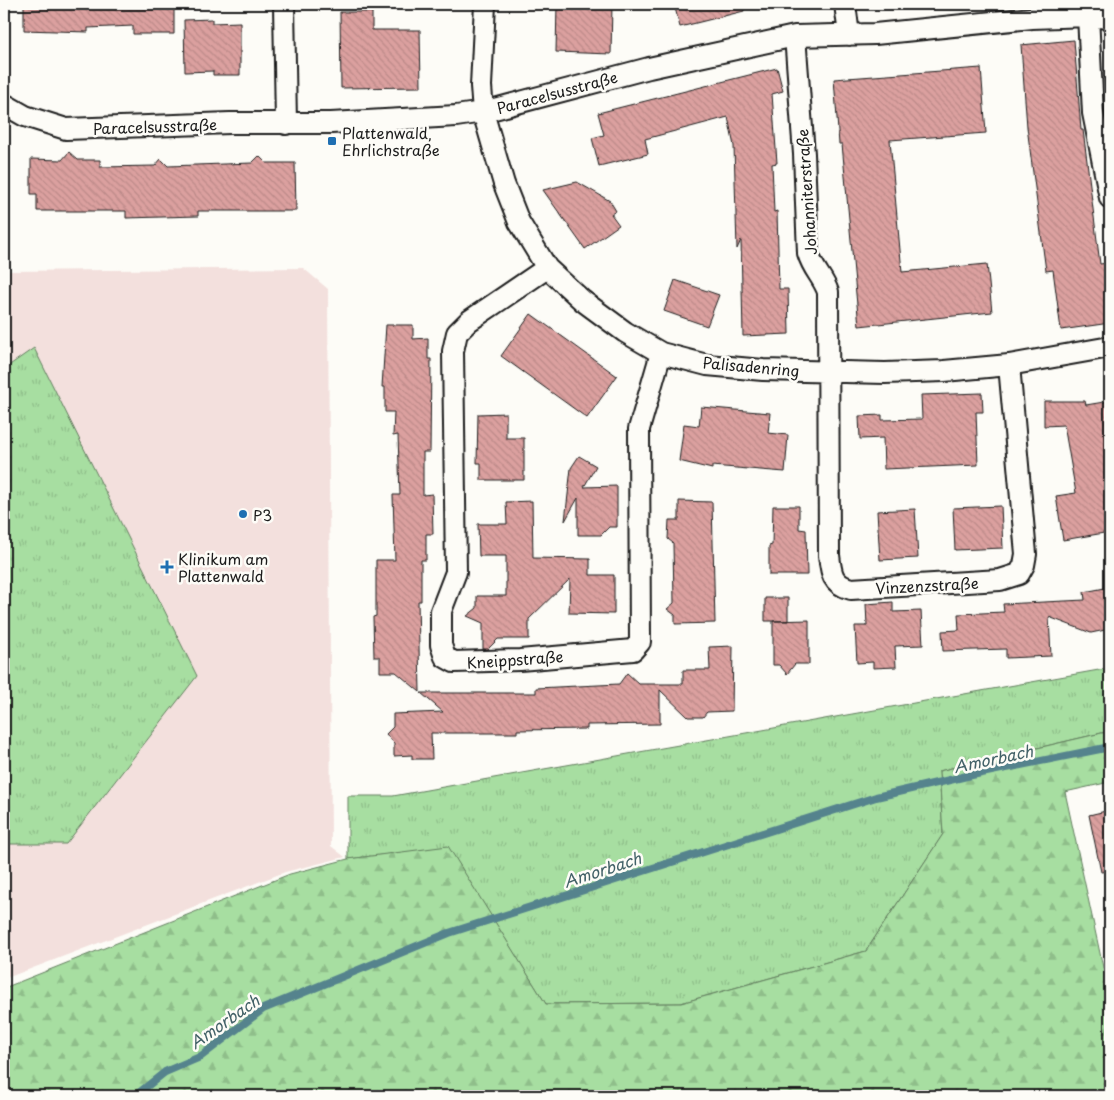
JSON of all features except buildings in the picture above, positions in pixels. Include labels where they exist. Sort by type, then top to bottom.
[{"type":"street","points":[[284,4],[286,124]]},
{"type":"street","name":"Palisadenring","points":[[485,4],[481,86],[483,112],[507,192],[520,222],[547,268],[583,301],[625,332],[662,353],[707,364],[829,373],[944,371],[1009,364],[1110,348]]},
{"type":"street","points":[[846,4],[849,35]]},
{"type":"street","points":[[1088,16],[1093,112],[1110,198]]},
{"type":"street","name":"Paracelsusstraße","points":[[4,104],[25,116],[66,129],[230,123],[286,124],[456,116],[483,112],[649,68],[795,36],[849,35],[1024,19],[1088,16],[1110,18]]},
{"type":"street","name":"Johanniterstraße","points":[[795,36],[804,154],[808,253],[812,267],[825,283],[828,292],[829,373]]},
{"type":"street","name":"Kneippstraße","points":[[547,268],[469,321],[458,333],[453,351],[456,572],[441,611],[441,644],[445,657],[454,662],[520,660],[633,650],[640,642],[639,429],[662,353]]},
{"type":"street","name":"Vinzenzstraße","points":[[829,373],[830,572],[834,581],[840,586],[851,589],[1000,580],[1019,574],[1024,565],[1026,554],[1009,364]]},
{"type":"shaded area","name":"Klinikum am Plattenwald","points":[[303,268],[328,289],[331,846],[345,857],[285,872],[4,979],[4,274],[8,271]]},
{"type":"green space","points":[[34,348],[197,676],[66,844],[4,844],[4,369]]},
{"type":"green space","points":[[1110,668],[1110,731],[939,771],[943,834],[866,951],[681,1003],[546,1004],[448,847],[348,859],[348,796],[393,796]]},
{"type":"green space","points":[[1110,731],[1110,782],[1065,792],[1106,981],[1110,980],[1110,1096],[4,1096],[4,988],[290,874],[348,859],[448,846],[546,1004],[681,1003],[866,951],[943,834],[939,771]]},
{"type":"waterway","name":"Amorbach","points":[[135,1096],[165,1072],[200,1057],[263,1009],[449,933],[876,797],[967,776],[1110,747]]},
{"type":"place","name":"Plattenwald, Ehrlichstraße","points":[[332,141]]},
{"type":"place","name":"P3","points":[[243,514]]},
{"type":"place","name":"Klinikum am Plattenwald","points":[[167,567]]}]
